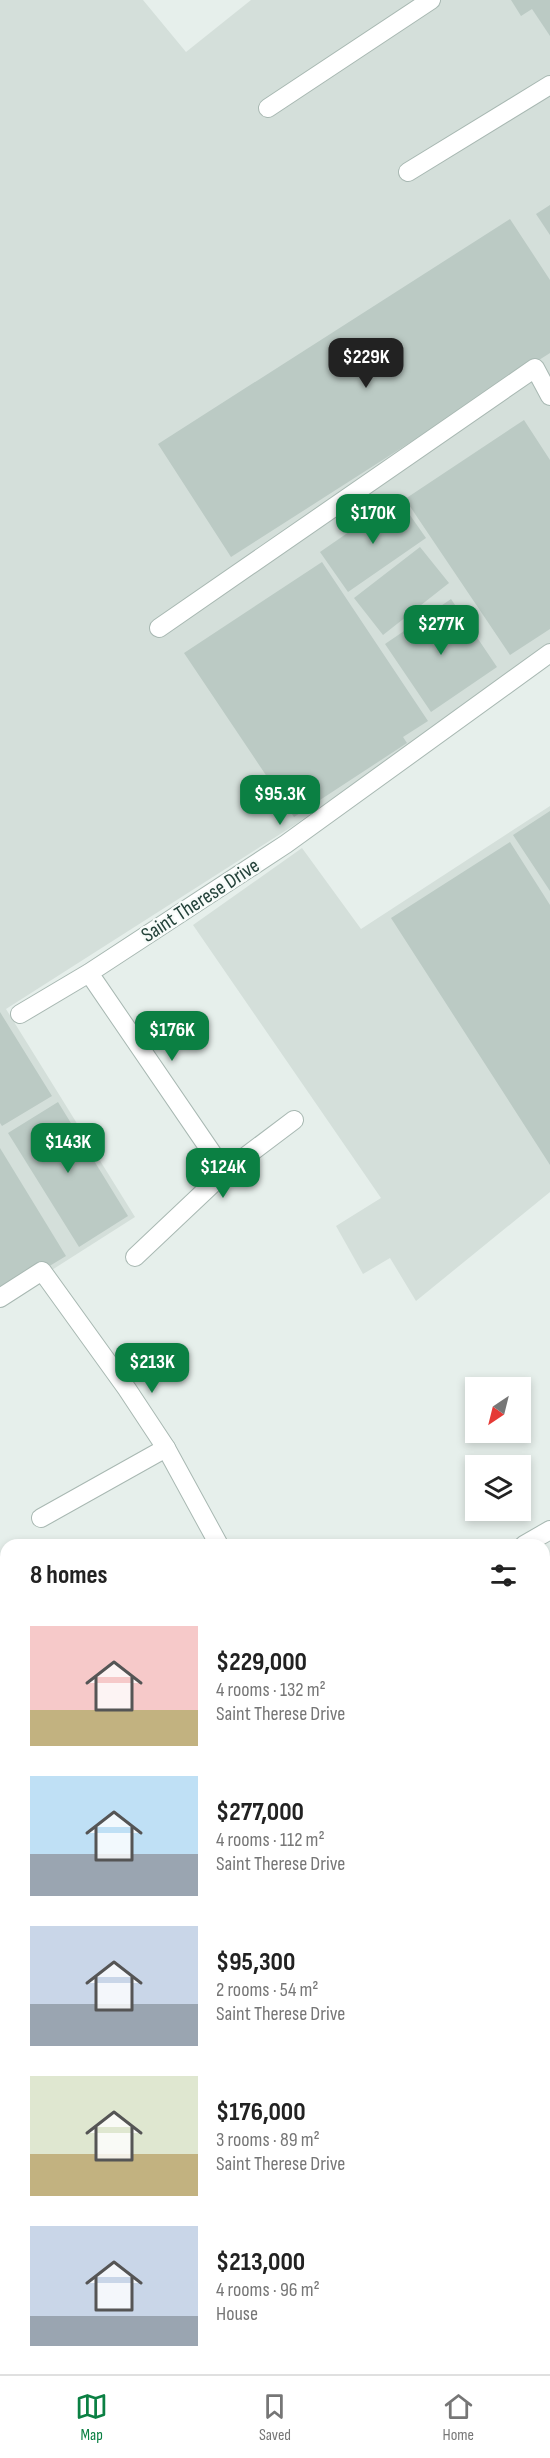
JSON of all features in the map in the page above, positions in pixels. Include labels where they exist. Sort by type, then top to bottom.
[{"type":"street","points":[[268,108],[431,0]]},
{"type":"street","points":[[408,172],[550,85]]},
{"type":"street","points":[[159,628],[535,368],[550,396]]},
{"type":"street","name":"Saint Therese Drive","points":[[20,1014],[89,973],[286,844],[550,653]]},
{"type":"street","points":[[89,973],[225,1172]]},
{"type":"street","points":[[135,1257],[225,1172],[294,1120]]},
{"type":"street","points":[[0,1298],[42,1271],[127,1389],[166,1448],[216,1539]]},
{"type":"street","points":[[41,1518],[166,1448]]},
{"type":"street","points":[[534,1539],[550,1530]]},
{"type":"shaded area","points":[[0,0],[143,0],[186,52],[251,0],[550,0],[550,646],[296,824],[6,1009],[135,1217],[0,1303]]},
{"type":"shaded area","points":[[550,806],[550,1192],[416,1301],[390,1258],[363,1274],[336,1226],[381,1198],[193,925],[302,848],[361,929]]},
{"type":"building","points":[[511,0],[550,0],[550,36],[532,9],[521,16]]},
{"type":"building","points":[[550,205],[550,235],[536,214]]},
{"type":"building","points":[[510,219],[550,280],[550,353],[231,557],[158,444]]},
{"type":"building","points":[[524,420],[550,460],[550,629],[510,655],[405,499]]},
{"type":"building","points":[[398,498],[426,538],[348,592],[320,552]]},
{"type":"building","points":[[420,547],[449,583],[383,635],[354,598]]},
{"type":"building","points":[[322,562],[428,721],[403,737],[407,743],[294,817],[184,653]]},
{"type":"building","points":[[451,599],[497,667],[431,712],[385,644]]},
{"type":"building","points":[[550,811],[550,891],[513,835]]},
{"type":"building","points":[[510,842],[550,905],[550,1165],[391,918]]},
{"type":"building","points":[[0,1012],[52,1096],[2,1126],[0,1123]]},
{"type":"building","points":[[58,1102],[128,1216],[79,1247],[8,1133]]},
{"type":"building","points":[[0,1148],[66,1256],[0,1296]]}]
